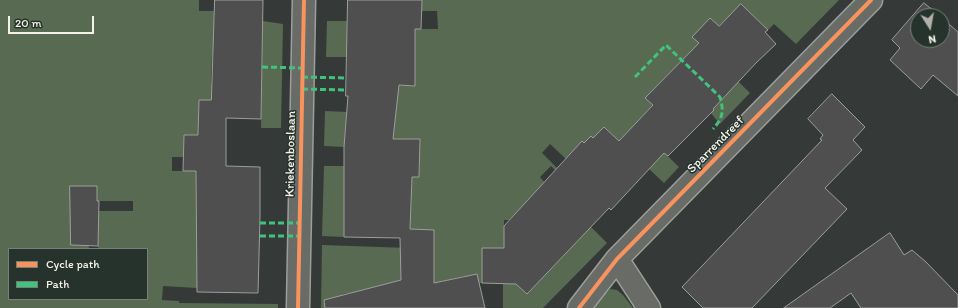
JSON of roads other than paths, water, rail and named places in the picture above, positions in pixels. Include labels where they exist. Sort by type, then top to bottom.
[{"type":"street","name":"Kriekenboslaan","points":[[298,308],[304,0]]},
{"type":"street","name":"Sparrendreef","points":[[580,308],[617,259],[871,0]]},
{"type":"street","points":[[617,259],[649,308]]}]
